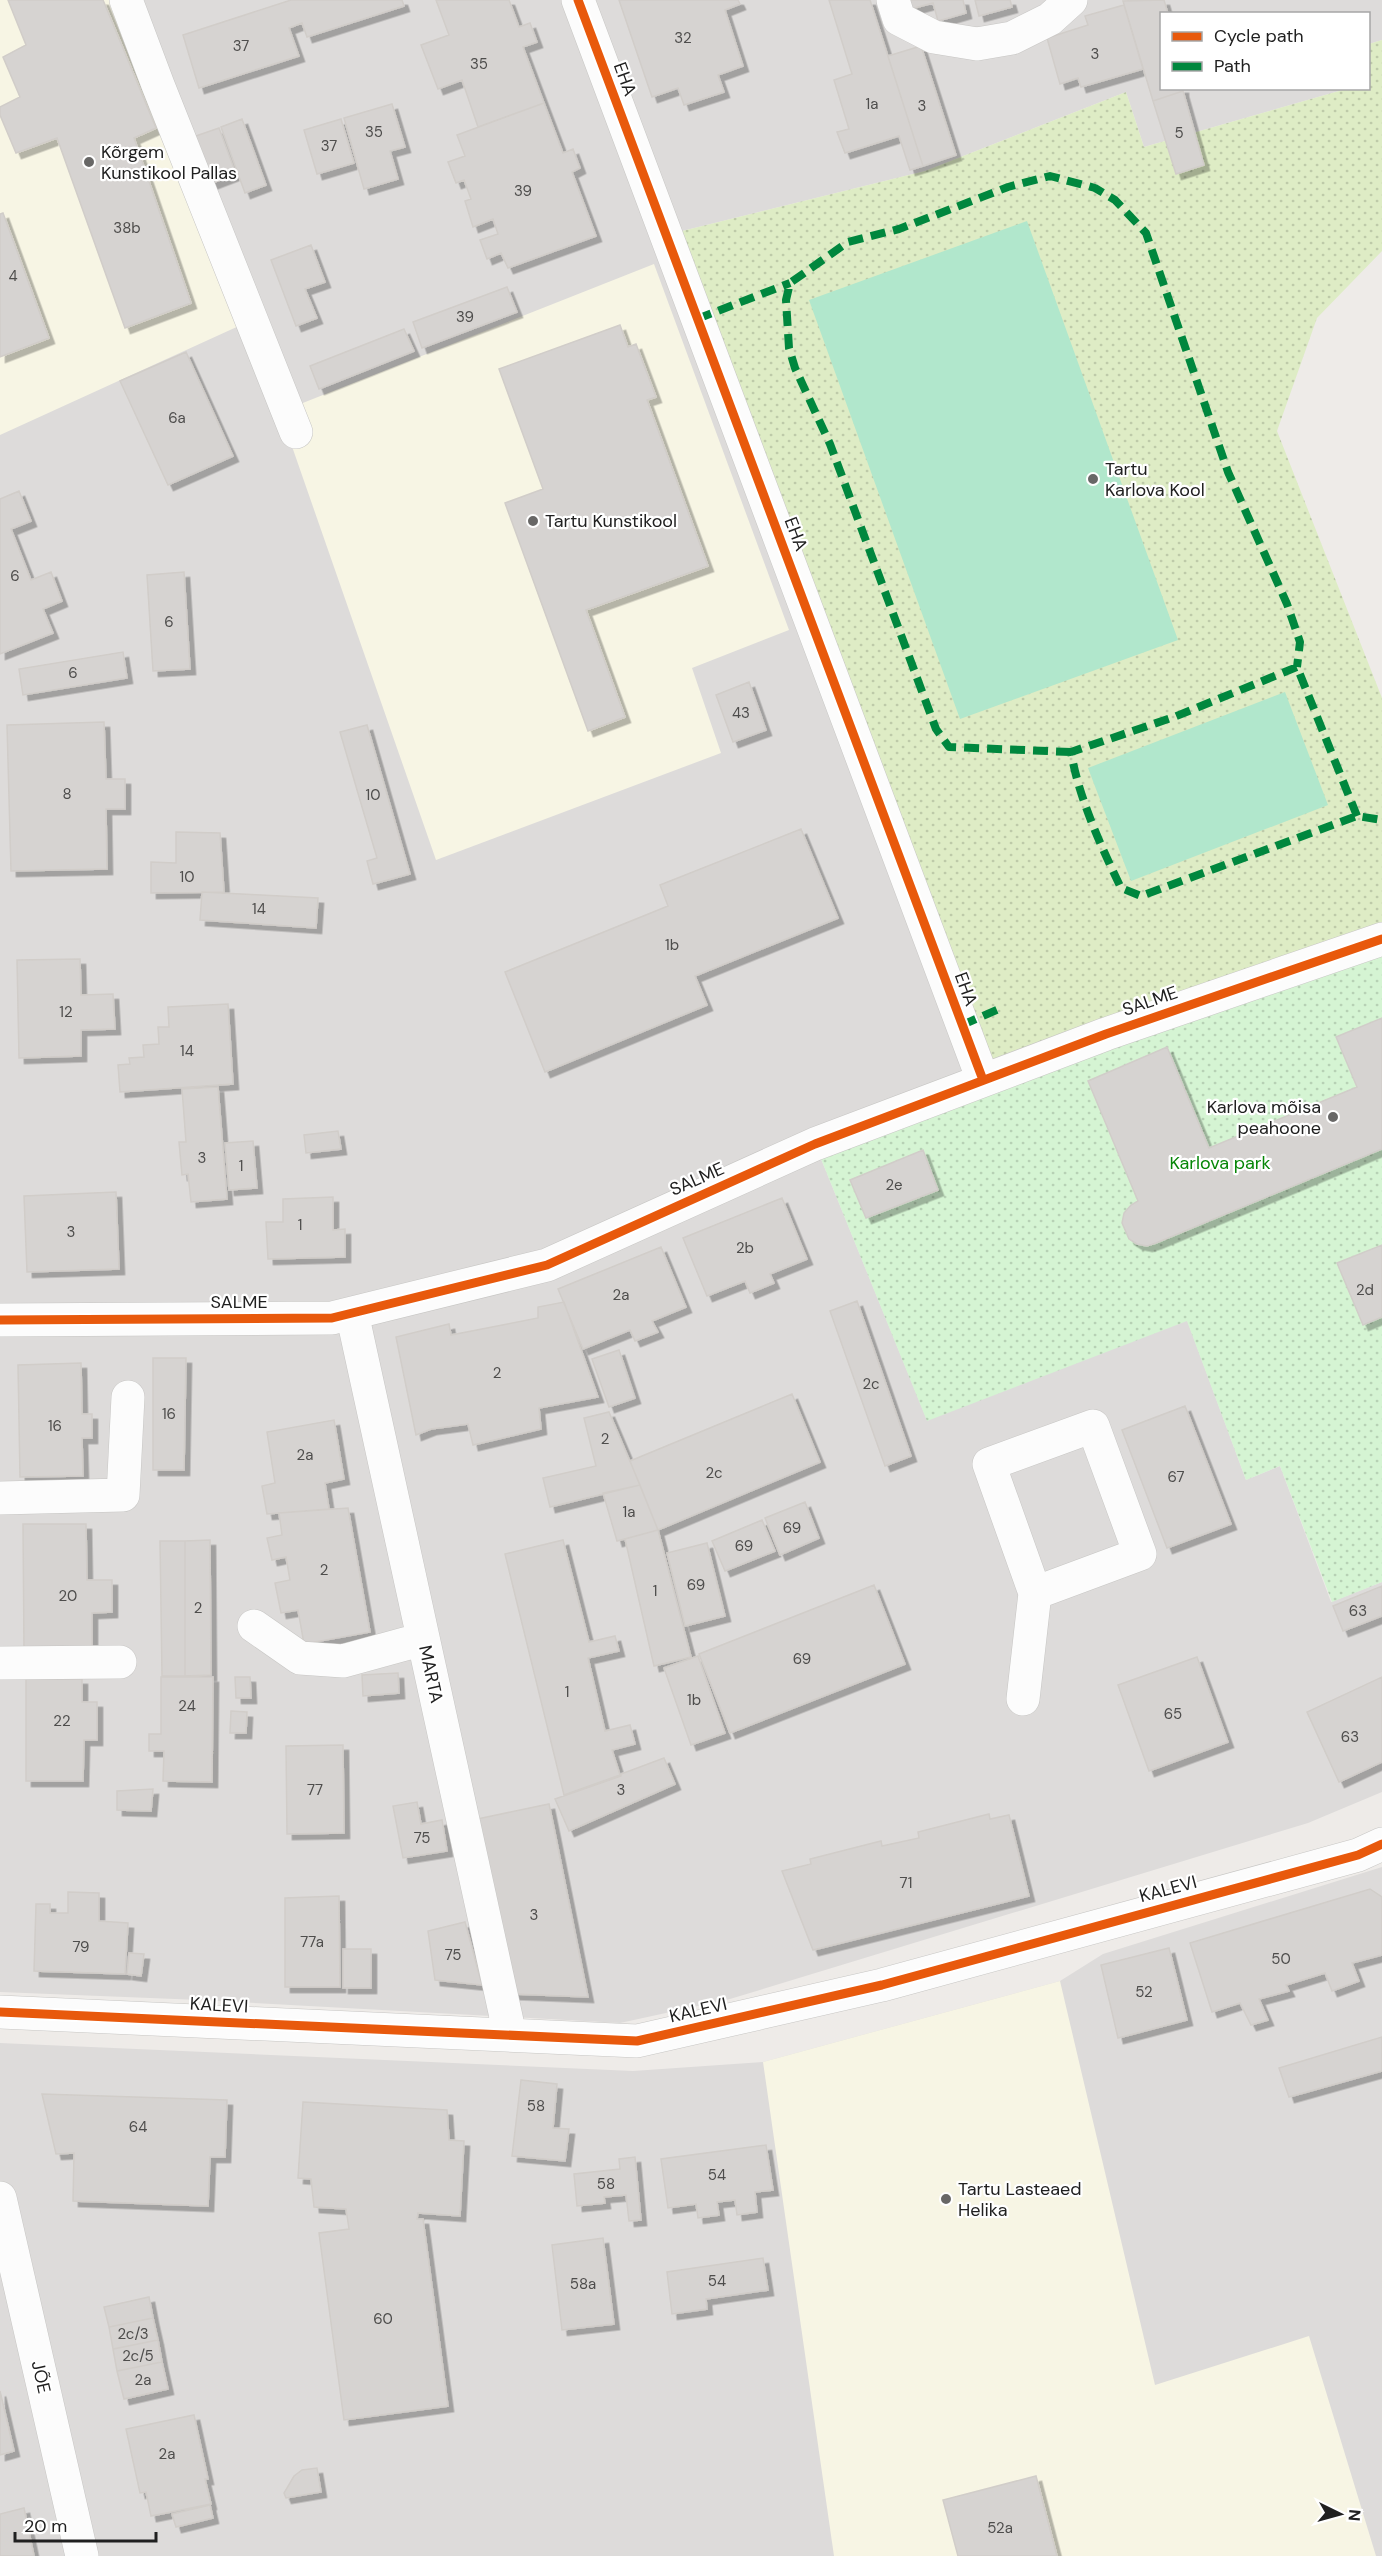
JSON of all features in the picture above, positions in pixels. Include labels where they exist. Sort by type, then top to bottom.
[{"type":"street","points":[[126,0],[166,107],[296,432]]},
{"type":"street","name":"EHA","points":[[578,0],[983,1080]]},
{"type":"street","points":[[893,0],[899,19],[934,37],[977,44],[1012,38],[1050,19],[1071,0]]},
{"type":"street","name":"SALME","points":[[0,1320],[332,1318],[547,1265],[815,1144],[1106,1034],[1382,939]]},
{"type":"street","name":"MARTA","points":[[352,1313],[510,2035]]},
{"type":"street","points":[[0,1498],[123,1495],[128,1397]]},
{"type":"street","points":[[1023,1699],[1035,1593],[988,1464],[1093,1426],[1140,1554],[1035,1593]]},
{"type":"street","points":[[254,1626],[300,1658],[343,1661],[423,1639]]},
{"type":"street","points":[[0,1663],[120,1662]]},
{"type":"street","name":"KALEVI","points":[[0,2012],[637,2041],[882,1985],[1358,1855],[1382,1844]]},
{"type":"street","name":"JÕE","points":[[0,2198],[82,2556]]},
{"type":"shaded area","points":[[0,0],[1382,0],[1382,40],[1370,44],[1370,12],[1160,12],[1160,90],[1343,90],[1144,147],[1126,92],[925,171],[666,235],[983,1080],[815,1144],[927,1420],[1187,1320],[1246,1480],[1280,1466],[1331,1602],[1382,1582],[1382,1792],[1308,1823],[730,1999],[620,2023],[200,2000],[0,1992]]},
{"type":"shaded area","name":"Kõrgem Kunstikool Pallas","points":[[0,0],[116,0],[241,325],[0,435]]},
{"type":"shaded area","name":"Tartu Kunstikool","points":[[654,264],[789,630],[692,668],[721,753],[436,860],[280,412]]},
{"type":"shaded area","points":[[1382,1867],[1382,2556],[0,2556],[0,2043],[633,2071],[763,2062],[1060,1981],[1103,1954]]},
{"type":"shaded area","name":"Tartu Lasteaed Helika","points":[[1060,1981],[1155,2385],[1309,2336],[1376,2556],[834,2556],[763,2062]]},
{"type":"green space","name":"Tartu Karlova Kool","points":[[1382,40],[1382,251],[1317,318],[1277,431],[1382,698],[1382,927],[983,1080],[666,235],[925,171],[1126,92],[1144,147],[1343,90],[1370,90],[1370,44]]},
{"type":"green space","points":[[1027,221],[1178,640],[960,719],[809,300]]},
{"type":"green space","points":[[1285,692],[1328,805],[1131,881],[1088,768]]},
{"type":"green space","name":"Karlova park","points":[[1382,927],[1382,1582],[1332,1602],[1280,1466],[1246,1480],[1187,1321],[927,1421],[815,1144]]},
{"type":"building","points":[[8,0],[103,0],[156,128],[134,138],[191,303],[125,328],[57,138],[16,153],[0,115],[0,107],[20,97],[3,57],[26,45]]},
{"type":"building","points":[[291,0],[402,0],[404,6],[307,37],[302,23],[289,28],[299,56],[199,88],[183,35]]},
{"type":"building","points":[[436,0],[509,0],[519,27],[530,23],[537,42],[523,47],[544,103],[478,127],[462,80],[438,89],[421,45],[449,35]]},
{"type":"building","points":[[619,0],[738,0],[740,4],[725,10],[743,66],[718,75],[724,92],[684,105],[678,88],[652,97]]},
{"type":"building","points":[[829,0],[870,0],[923,166],[910,170],[899,136],[845,153],[837,132],[849,129],[834,80],[852,74]]},
{"type":"building","points":[[904,0],[963,0],[966,13],[938,21],[933,3],[907,10]]},
{"type":"building","points":[[975,0],[1010,0],[1012,7],[979,16]]},
{"type":"building","points":[[1164,0],[1167,12],[1160,12],[1160,90],[1183,91],[1153,101],[1123,1]]},
{"type":"building","points":[[1124,5],[1143,69],[1081,87],[1078,78],[1060,84],[1047,38],[1088,25],[1085,16]]},
{"type":"building","points":[[921,46],[956,155],[923,166],[888,56]]},
{"type":"building","points":[[1183,91],[1204,165],[1176,174],[1153,101]]},
{"type":"building","points":[[544,103],[563,153],[573,149],[580,168],[572,172],[596,236],[508,268],[501,253],[487,259],[480,240],[498,234],[493,219],[473,227],[465,201],[471,199],[464,180],[456,183],[448,162],[465,156],[457,135]]},
{"type":"building","points":[[392,104],[405,147],[390,151],[398,179],[364,189],[344,118]]},
{"type":"building","points":[[242,119],[266,185],[245,193],[221,127]]},
{"type":"building","points":[[341,119],[354,163],[317,174],[304,130]]},
{"type":"building","points":[[219,128],[236,174],[210,184],[193,137]]},
{"type":"building","points":[[3,213],[49,338],[0,357],[0,214]]},
{"type":"building","points":[[311,245],[325,282],[305,289],[317,318],[296,326],[271,260]]},
{"type":"building","points":[[507,287],[517,312],[422,348],[413,322]]},
{"type":"building","name":"Tartu Kunstikool","points":[[620,325],[628,347],[636,344],[656,397],[647,400],[708,566],[586,610],[625,717],[588,731],[505,503],[543,489],[499,369]]},
{"type":"building","points":[[404,329],[414,351],[319,389],[310,366]]},
{"type":"building","points":[[186,352],[233,456],[168,485],[120,381]]},
{"type":"building","points":[[19,491],[31,521],[11,529],[31,580],[51,572],[62,601],[43,609],[53,633],[0,654],[0,499]]},
{"type":"building","points":[[184,572],[190,669],[153,671],[147,575]]},
{"type":"building","points":[[123,652],[127,678],[23,695],[19,669]]},
{"type":"building","points":[[749,682],[766,730],[733,742],[716,695]]},
{"type":"building","points":[[104,722],[106,779],[125,779],[125,809],[106,809],[107,869],[11,871],[7,725]]},
{"type":"building","points":[[367,725],[410,874],[373,884],[367,861],[377,858],[340,732]]},
{"type":"building","points":[[801,829],[838,918],[695,976],[707,1005],[545,1072],[505,972],[668,906],[660,885]]},
{"type":"building","points":[[176,832],[220,833],[224,892],[151,893],[151,862],[176,863]]},
{"type":"building","points":[[202,892],[318,898],[316,928],[200,920]]},
{"type":"building","points":[[80,959],[81,995],[113,994],[115,1029],[81,1030],[81,1056],[19,1058],[17,960]]},
{"type":"building","points":[[228,1004],[233,1084],[120,1092],[118,1065],[130,1064],[129,1058],[144,1057],[143,1045],[159,1044],[158,1027],[169,1027],[168,1007]]},
{"type":"building","name":"Karlova mõisa peahoone","points":[[1382,1018],[1382,1149],[1156,1243],[1147,1246],[1129,1239],[1122,1223],[1124,1213],[1138,1201],[1088,1081],[1167,1047],[1209,1148],[1357,1087],[1336,1037]]},
{"type":"building","points":[[218,1087],[227,1199],[191,1202],[188,1174],[182,1175],[179,1142],[186,1142],[182,1089]]},
{"type":"building","points":[[338,1131],[341,1149],[306,1153],[304,1135]]},
{"type":"building","points":[[253,1141],[257,1188],[229,1190],[225,1143]]},
{"type":"building","points":[[923,1150],[938,1190],[866,1218],[850,1180]]},
{"type":"building","points":[[116,1192],[119,1269],[27,1272],[24,1196]]},
{"type":"building","points":[[333,1197],[333,1230],[345,1229],[345,1257],[268,1259],[266,1222],[283,1222],[283,1199]]},
{"type":"building","points":[[782,1198],[807,1259],[770,1274],[774,1283],[750,1293],[745,1281],[707,1296],[683,1238]]},
{"type":"building","points":[[1382,1245],[1382,1317],[1363,1325],[1337,1263]]},
{"type":"building","points":[[661,1247],[686,1307],[652,1321],[658,1332],[635,1341],[630,1330],[583,1349],[558,1289]]},
{"type":"building","points":[[857,1301],[911,1456],[885,1466],[830,1311]]},
{"type":"building","points":[[564,1302],[598,1397],[539,1408],[541,1429],[473,1445],[468,1424],[431,1429],[416,1435],[396,1337],[449,1324],[451,1335],[538,1318],[538,1307]]},
{"type":"building","points":[[619,1350],[635,1398],[609,1407],[592,1359]]},
{"type":"building","points":[[153,1358],[186,1358],[184,1470],[153,1470]]},
{"type":"building","points":[[81,1363],[82,1414],[92,1414],[92,1438],[82,1438],[83,1476],[20,1477],[18,1365]]},
{"type":"building","points":[[792,1394],[820,1462],[658,1530],[630,1461]]},
{"type":"building","points":[[1185,1406],[1231,1524],[1167,1548],[1122,1430]]},
{"type":"building","points":[[609,1412],[640,1485],[550,1507],[543,1478],[596,1466],[584,1418]]},
{"type":"building","points":[[334,1420],[344,1479],[325,1483],[329,1509],[267,1514],[262,1486],[275,1483],[267,1432]]},
{"type":"building","points":[[640,1485],[658,1530],[617,1541],[603,1493]]},
{"type":"building","points":[[805,1502],[819,1538],[780,1555],[765,1518]]},
{"type":"building","points":[[348,1508],[370,1632],[304,1644],[298,1610],[281,1613],[275,1583],[290,1580],[286,1557],[272,1560],[267,1538],[282,1535],[279,1513]]},
{"type":"building","points":[[762,1520],[775,1551],[725,1571],[712,1541]]},
{"type":"building","points":[[23,1524],[86,1524],[87,1580],[112,1580],[112,1612],[92,1613],[92,1650],[24,1650]]},
{"type":"building","points":[[658,1530],[691,1657],[654,1666],[625,1539]]},
{"type":"building","points":[[210,1540],[211,1675],[185,1676],[185,1541]]},
{"type":"building","points":[[563,1540],[589,1642],[615,1636],[619,1651],[588,1658],[605,1731],[630,1725],[635,1744],[612,1750],[620,1775],[564,1795],[505,1554]]},
{"type":"building","points":[[160,1541],[185,1541],[185,1676],[162,1676]]},
{"type":"building","points":[[707,1543],[725,1616],[685,1626],[667,1553]]},
{"type":"building","points":[[874,1585],[905,1664],[730,1733],[699,1654]]},
{"type":"building","points":[[1382,1586],[1382,1616],[1343,1631],[1333,1606]]},
{"type":"building","points":[[698,1656],[725,1733],[691,1745],[664,1668]]},
{"type":"building","points":[[1197,1657],[1228,1742],[1149,1771],[1118,1685]]},
{"type":"building","points":[[398,1673],[399,1693],[363,1696],[362,1675]]},
{"type":"building","points":[[161,1677],[213,1677],[212,1782],[163,1781],[164,1751],[149,1751],[149,1734],[161,1734]]},
{"type":"building","points":[[235,1677],[250,1677],[251,1698],[236,1698]]},
{"type":"building","points":[[1382,1677],[1382,1762],[1339,1782],[1307,1712]]},
{"type":"building","points":[[26,1679],[82,1679],[82,1702],[97,1702],[97,1740],[84,1740],[83,1781],[26,1781]]},
{"type":"building","points":[[231,1711],[247,1712],[246,1733],[230,1733]]},
{"type":"building","points":[[343,1745],[344,1833],[287,1834],[286,1746]]},
{"type":"building","points":[[664,1758],[675,1784],[569,1831],[555,1799]]},
{"type":"building","points":[[153,1789],[151,1811],[117,1810],[117,1791]]},
{"type":"building","points":[[417,1802],[421,1824],[442,1820],[447,1851],[403,1858],[393,1806]]},
{"type":"building","points":[[549,1804],[588,1997],[513,1994],[477,1819]]},
{"type":"building","points":[[989,1814],[990,1819],[1009,1815],[1029,1896],[813,1950],[782,1871],[811,1864],[810,1859],[881,1841],[882,1846],[919,1838],[918,1832]]},
{"type":"building","points":[[1370,1889],[1382,1897],[1382,1955],[1352,1963],[1359,1981],[1332,1991],[1325,1973],[1286,1985],[1289,1991],[1259,1999],[1268,2020],[1251,2025],[1240,2003],[1212,2012],[1190,1943]]},
{"type":"building","points":[[68,1892],[99,1893],[99,1921],[128,1923],[125,1974],[34,1971],[36,1904],[50,1904],[50,1913],[68,1913]]},
{"type":"building","points":[[339,1896],[340,1987],[285,1987],[285,1898]]},
{"type":"building","points":[[465,1922],[482,1985],[435,1980],[428,1931]]},
{"type":"building","points":[[1169,1948],[1187,2020],[1118,2038],[1101,1965]]},
{"type":"building","points":[[343,1949],[371,1949],[371,1988],[343,1988]]},
{"type":"building","points":[[129,1953],[144,1954],[141,1976],[127,1974]]},
{"type":"building","points":[[1382,2037],[1382,2071],[1289,2097],[1279,2068]]},
{"type":"building","points":[[521,2080],[557,2084],[553,2128],[569,2129],[565,2161],[512,2156]]},
{"type":"building","points":[[42,2094],[227,2100],[225,2157],[210,2157],[208,2206],[73,2201],[74,2153],[56,2154]]},
{"type":"building","points":[[303,2102],[447,2110],[449,2140],[464,2141],[460,2216],[418,2213],[417,2219],[423,2219],[448,2406],[344,2420],[319,2233],[349,2229],[346,2209],[314,2207],[311,2179],[298,2178]]},
{"type":"building","points":[[766,2145],[773,2190],[755,2192],[757,2212],[737,2215],[735,2200],[717,2202],[719,2215],[698,2218],[696,2204],[668,2208],[661,2159]]},
{"type":"building","points":[[635,2157],[641,2220],[629,2221],[626,2195],[604,2197],[605,2203],[577,2206],[574,2174],[620,2169],[619,2159]]},
{"type":"building","points":[[603,2238],[614,2324],[562,2330],[552,2245]]},
{"type":"building","points":[[763,2258],[768,2290],[706,2299],[707,2309],[672,2314],[667,2272]]},
{"type":"building","points":[[149,2297],[153,2318],[109,2327],[104,2307]]},
{"type":"building","points":[[153,2318],[158,2340],[113,2349],[109,2327]]},
{"type":"building","points":[[158,2340],[162,2362],[117,2371],[113,2349]]},
{"type":"building","points":[[162,2362],[168,2389],[124,2399],[117,2371]]},
{"type":"building","points":[[0,2391],[14,2451],[0,2455]]},
{"type":"building","points":[[194,2415],[211,2504],[151,2516],[146,2492],[140,2493],[126,2429]]},
{"type":"building","points":[[317,2468],[321,2492],[286,2498],[284,2493],[294,2476],[302,2470]]},
{"type":"building","points":[[1036,2476],[1057,2556],[958,2556],[943,2500]]},
{"type":"building","points":[[210,2505],[213,2518],[176,2527],[172,2514]]},
{"type":"building","points":[[24,2508],[34,2556],[0,2556],[0,2514]]},
{"type":"marked path","points":[[1071,752],[949,747],[936,729],[830,444],[795,368],[789,348],[786,300],[790,283],[848,242],[899,229],[1008,187],[1050,176],[1095,188],[1115,200],[1146,233],[1228,472],[1287,604],[1300,642],[1297,667]]},
{"type":"marked path","points":[[697,319],[790,283]]},
{"type":"marked path","points":[[1357,816],[1297,667],[1174,717],[1071,752],[1085,805],[1121,888],[1141,896],[1357,816],[1382,820]]},
{"type":"marked path","points":[[962,1025],[999,1009]]},
{"type":"cycle path","points":[[578,0],[983,1080]]},
{"type":"cycle path","points":[[0,1320],[332,1318],[547,1265],[815,1144],[1106,1034],[1382,939]]},
{"type":"cycle path","points":[[0,2012],[637,2041],[882,1985],[1358,1855],[1382,1844]]},
{"type":"place","name":"Kõrgem Kunstikool Pallas","points":[[89,162]]},
{"type":"place","name":"Tartu Karlova Kool","points":[[1093,479]]},
{"type":"place","name":"Tartu Kunstikool","points":[[533,521]]},
{"type":"place","name":"Karlova mõisa peahoone","points":[[1333,1117]]},
{"type":"place","name":"Tartu Lasteaed Helika","points":[[946,2199]]}]
